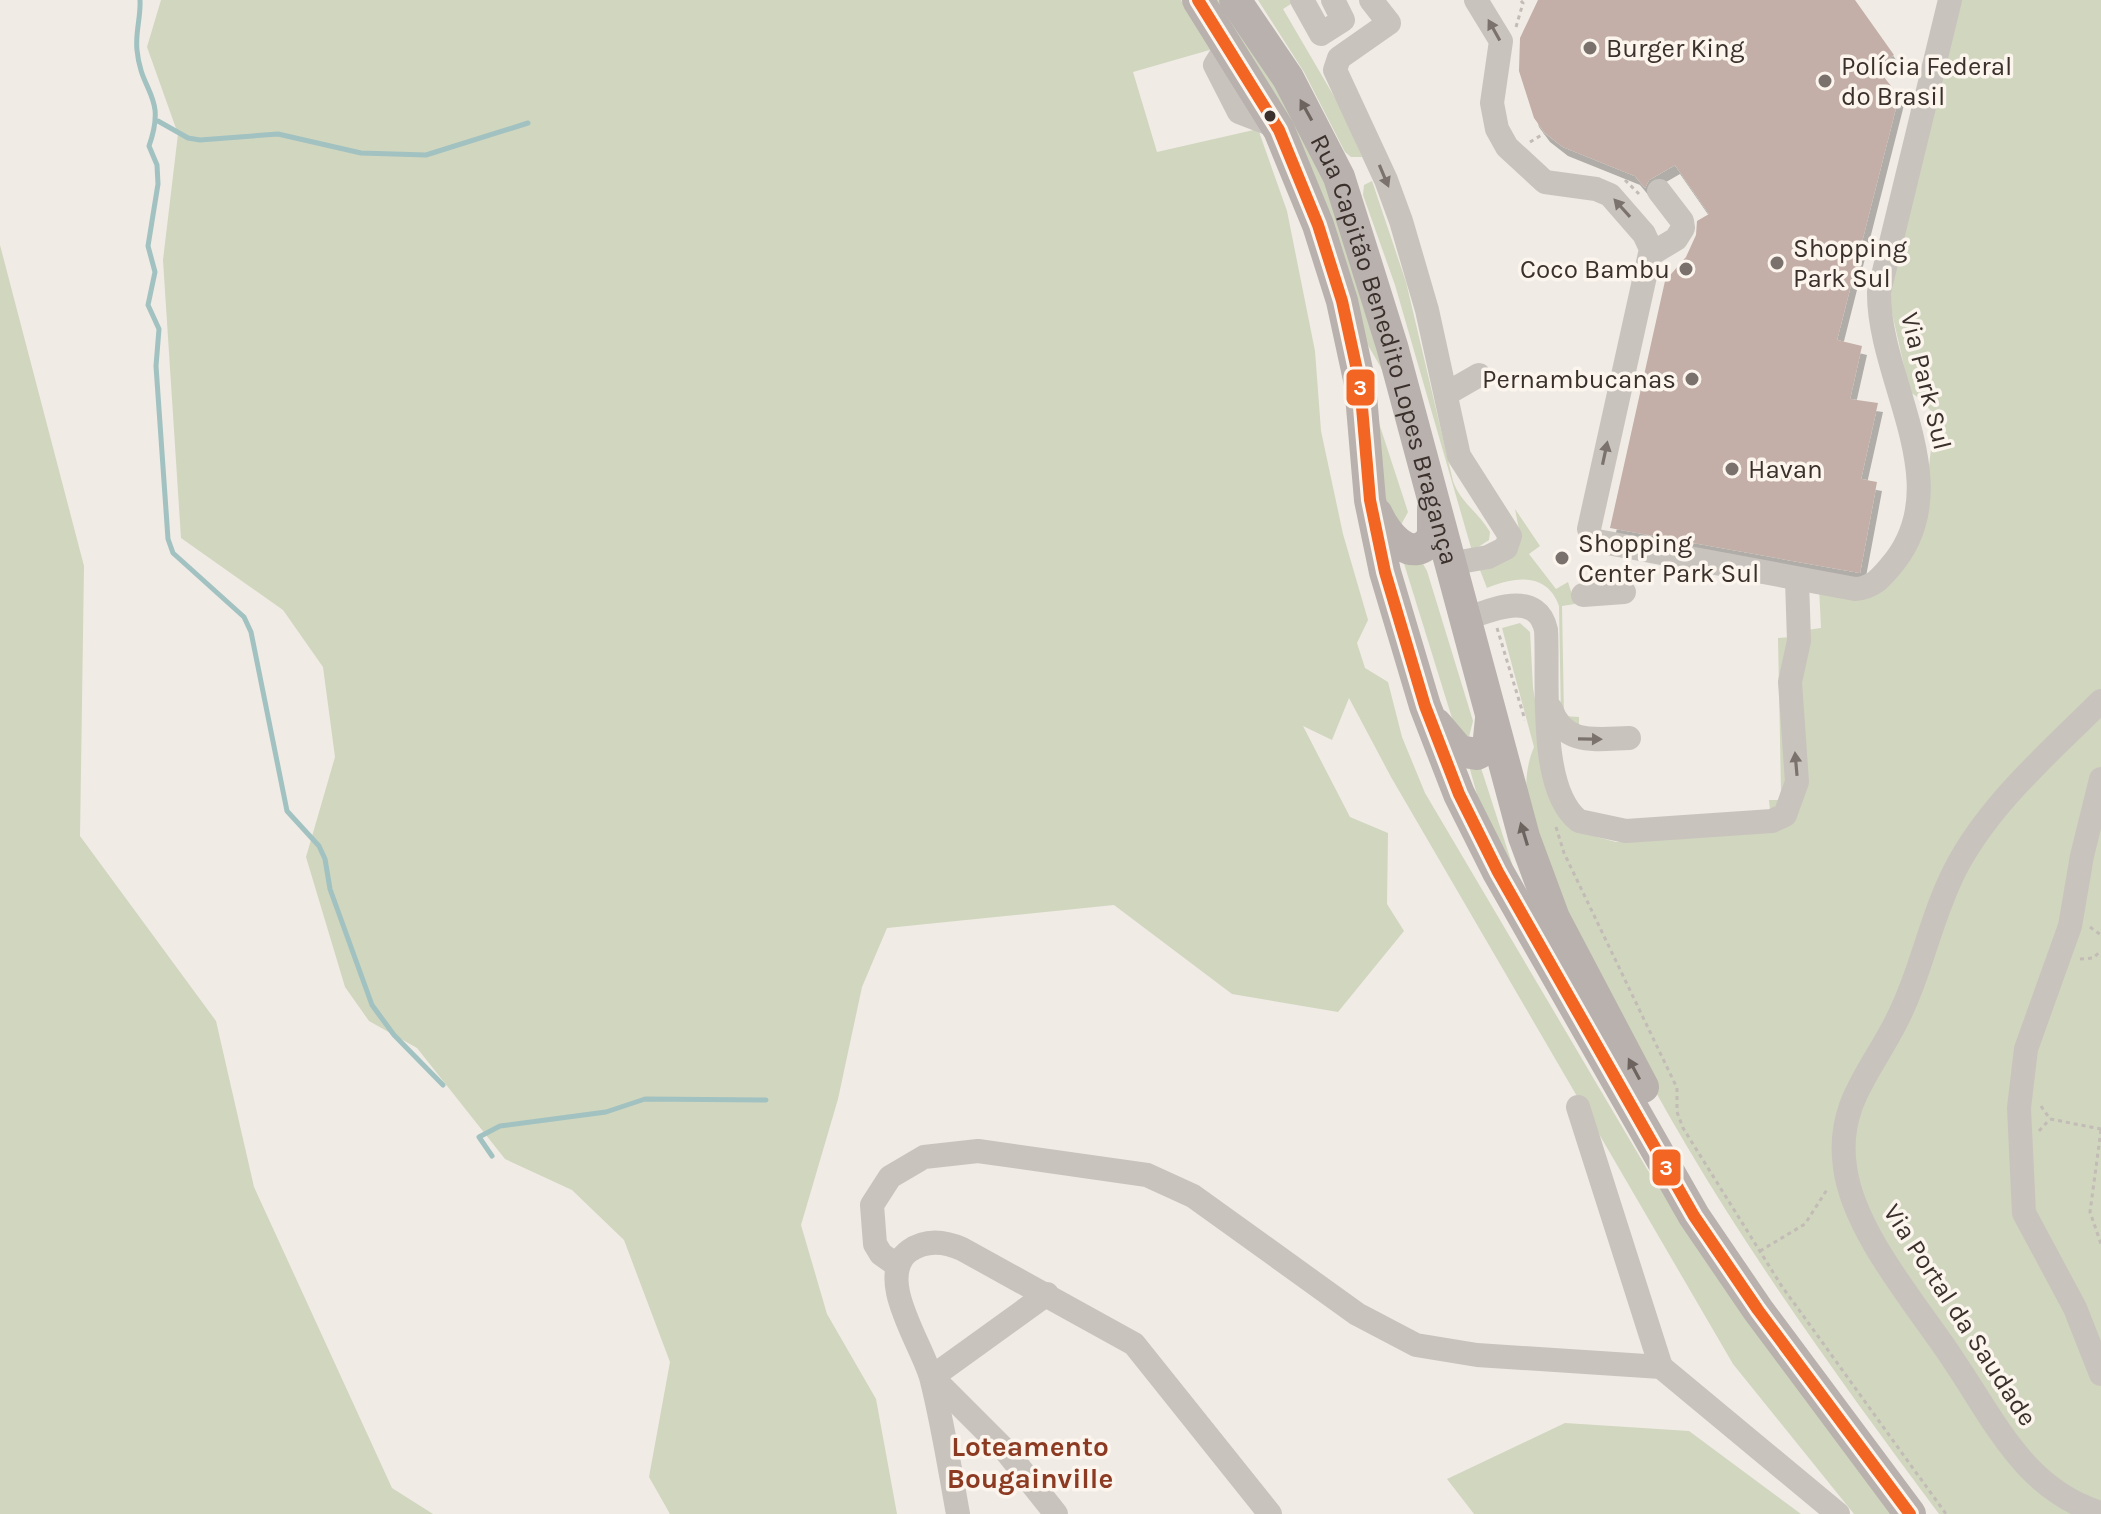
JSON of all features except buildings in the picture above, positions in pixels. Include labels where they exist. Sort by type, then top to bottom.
[{"type":"main road","points":[[1198,0],[1278,127],[1318,225],[1342,301],[1360,384],[1370,500],[1385,572],[1425,706],[1484,845],[1657,1155],[1758,1310],[1910,1514]]},
{"type":"main road","name":"Rua Capitão Benedito Lopes Bragança","points":[[1235,0],[1288,78],[1339,177],[1392,346],[1524,837],[1554,918],[1647,1095],[1702,1190],[1761,1279],[1931,1514]]},
{"type":"main road","points":[[1370,500],[1386,533],[1410,548],[1424,546],[1433,536],[1432,503]]},
{"type":"main road","points":[[1425,706],[1451,744],[1469,755],[1488,748],[1491,719]]},
{"type":"street","points":[[1302,0],[1319,33],[1335,27],[1344,18],[1333,0]]},
{"type":"street","points":[[1316,0],[1335,27]]},
{"type":"street","points":[[1371,0],[1389,23],[1339,58],[1335,70],[1386,180],[1401,221],[1427,310],[1450,417],[1513,522],[1515,537],[1500,552],[1449,564]]},
{"type":"street","points":[[1476,0],[1501,41],[1492,103],[1504,143],[1518,160],[1545,182],[1596,189],[1610,195],[1644,234],[1651,254],[1676,239],[1683,228],[1659,191]]},
{"type":"street","name":"Via Park Sul","points":[[1651,254],[1593,535],[1797,580],[1855,589],[1870,586],[1899,556],[1910,536],[1918,462],[1880,323],[1879,292],[1950,0]]},
{"type":"street","points":[[1450,417],[1479,375]]},
{"type":"street","points":[[1465,619],[1510,605],[1524,606],[1540,615],[1546,630],[1548,699],[1557,781],[1572,815],[1595,827],[1632,831],[1763,822],[1785,815],[1796,786],[1790,675],[1799,641],[1797,580]]},
{"type":"street","points":[[1583,595],[1624,592]]},
{"type":"street","points":[[1540,615],[1539,694],[1553,734]]},
{"type":"street","name":"Via Portal da Saudade","points":[[2101,701],[2010,792],[1956,867],[1901,1012],[1854,1097],[1844,1152],[1847,1179],[1865,1225],[2010,1444],[2052,1492],[2101,1513]]},
{"type":"street","points":[[1553,734],[1576,738],[1629,738]]},
{"type":"street","points":[[2101,779],[2082,856],[2070,926],[2031,1029],[2019,1097],[2019,1173],[2024,1213],[2075,1308],[2101,1374]]},
{"type":"street","points":[[1578,1107],[1661,1367],[1838,1514]]},
{"type":"street","points":[[898,1266],[881,1254],[875,1244],[872,1205],[890,1177],[924,1157],[978,1151],[1119,1168],[1158,1179],[1193,1196],[1357,1314],[1416,1345],[1477,1355],[1661,1367]]},
{"type":"street","points":[[958,1514],[932,1377],[896,1286],[898,1266],[905,1254],[914,1247],[937,1242],[949,1243],[1134,1344],[1270,1514]]},
{"type":"street","points":[[932,1377],[1047,1294]]},
{"type":"street","points":[[932,1377],[1006,1451],[1056,1514]]},
{"type":"path","points":[[1514,35],[1523,3],[1520,0]]},
{"type":"path","points":[[1530,142],[1545,133]]},
{"type":"path","points":[[1525,137],[1538,152]]},
{"type":"path","points":[[2019,1097],[2038,1103],[2050,1119],[2101,1129],[2090,1212],[2101,1244]]},
{"type":"path","points":[[1830,1182],[1822,1203],[1805,1224],[1759,1252],[1946,1514]]},
{"type":"green space","points":[[161,0],[1181,0],[1213,49],[1133,72],[1157,152],[1258,129],[1287,211],[1315,351],[1321,431],[1343,534],[1368,620],[1357,643],[1365,668],[1388,682],[1402,737],[1425,793],[1647,1169],[1790,1374],[1895,1514],[1854,1514],[1733,1364],[1391,777],[1349,698],[1332,740],[1303,726],[1350,817],[1388,833],[1387,904],[1404,931],[1338,1012],[1232,994],[1114,905],[887,928],[862,987],[838,1099],[801,1225],[827,1314],[876,1399],[897,1514],[670,1514],[649,1477],[670,1362],[624,1240],[572,1190],[505,1159],[417,1048],[369,1021],[345,987],[306,857],[335,757],[323,667],[283,610],[181,538],[163,260],[178,134],[147,47]]},
{"type":"green space","points":[[1205,0],[1223,0],[1314,145],[1384,373],[1365,340]]},
{"type":"green space","points":[[1258,0],[1297,0],[1283,9],[1342,110],[1362,157],[1351,157],[1345,152],[1304,72]]},
{"type":"green space","points":[[1957,0],[2101,0],[2101,1514],[1939,1514],[1783,1297],[1687,1146],[1643,1069],[1603,990],[1549,870],[1528,809],[1528,767],[1534,747],[1502,628],[1520,623],[1530,632],[1533,688],[1542,740],[1597,837],[1616,842],[1780,828],[1807,630],[1821,628],[1819,587],[1871,594],[1921,533],[1932,441],[1943,426],[1922,400],[1910,392],[1889,300]]},
{"type":"green space","points":[[1372,181],[1406,282],[1453,481],[1460,495],[1490,532],[1489,540],[1472,551],[1395,285],[1363,195],[1364,185]]},
{"type":"green space","points":[[0,245],[84,566],[80,836],[216,1021],[254,1187],[392,1488],[433,1514],[0,1514]]},
{"type":"green space","points":[[1377,417],[1408,512],[1397,532],[1382,490]]},
{"type":"green space","points":[[1515,509],[1540,546],[1529,554],[1556,589],[1568,582],[1575,604],[1562,606],[1564,716],[1579,717],[1579,728],[1561,718],[1559,606],[1554,595],[1538,582],[1528,580],[1508,581],[1487,588],[1478,565],[1519,529]]},
{"type":"green space","points":[[1402,557],[1422,562],[1427,571],[1473,721],[1469,737],[1456,731]]},
{"type":"green space","points":[[1792,637],[1788,798],[1770,810],[1769,800],[1779,800],[1781,791],[1778,638]]},
{"type":"green space","points":[[1480,765],[1514,870],[1478,798],[1469,766]]},
{"type":"green space","points":[[1565,1423],[1689,1431],[1801,1514],[1474,1514],[1447,1479]]},
{"type":"waterway","points":[[140,0],[137,50],[155,116],[149,146],[157,165],[158,184],[148,246],[155,272],[148,305],[159,329],[156,366],[168,539],[173,553],[244,617],[251,632],[287,811],[319,846],[325,859],[330,889],[372,1005],[394,1035],[443,1085]]},
{"type":"waterway","points":[[158,121],[188,138],[200,140],[278,134],[361,153],[426,155],[528,123]]},
{"type":"waterway","points":[[492,1156],[479,1137],[500,1126],[606,1112],[645,1099],[766,1100]]},
{"type":"transit line","name":"3","points":[[1198,0],[1279,130],[1318,225],[1342,301],[1360,384],[1370,500],[1385,572],[1425,706],[1459,794],[1498,872],[1694,1216],[1758,1310],[1910,1514]]},
{"type":"place","name":"Burger King","points":[[1590,48]]},
{"type":"place","name":"Polícia Federal do Brasil","points":[[1825,81]]},
{"type":"place","name":"Shopping Park Sul","points":[[1777,263]]},
{"type":"place","name":"Coco Bambu","points":[[1686,269]]},
{"type":"place","name":"Pernambucanas","points":[[1692,379]]},
{"type":"place","name":"Havan","points":[[1732,469]]},
{"type":"place","name":"Shopping Center Park Sul","points":[[1562,558]]},
{"type":"district","name":"Loteamento Bougainville","points":[[1030,1462]]}]
